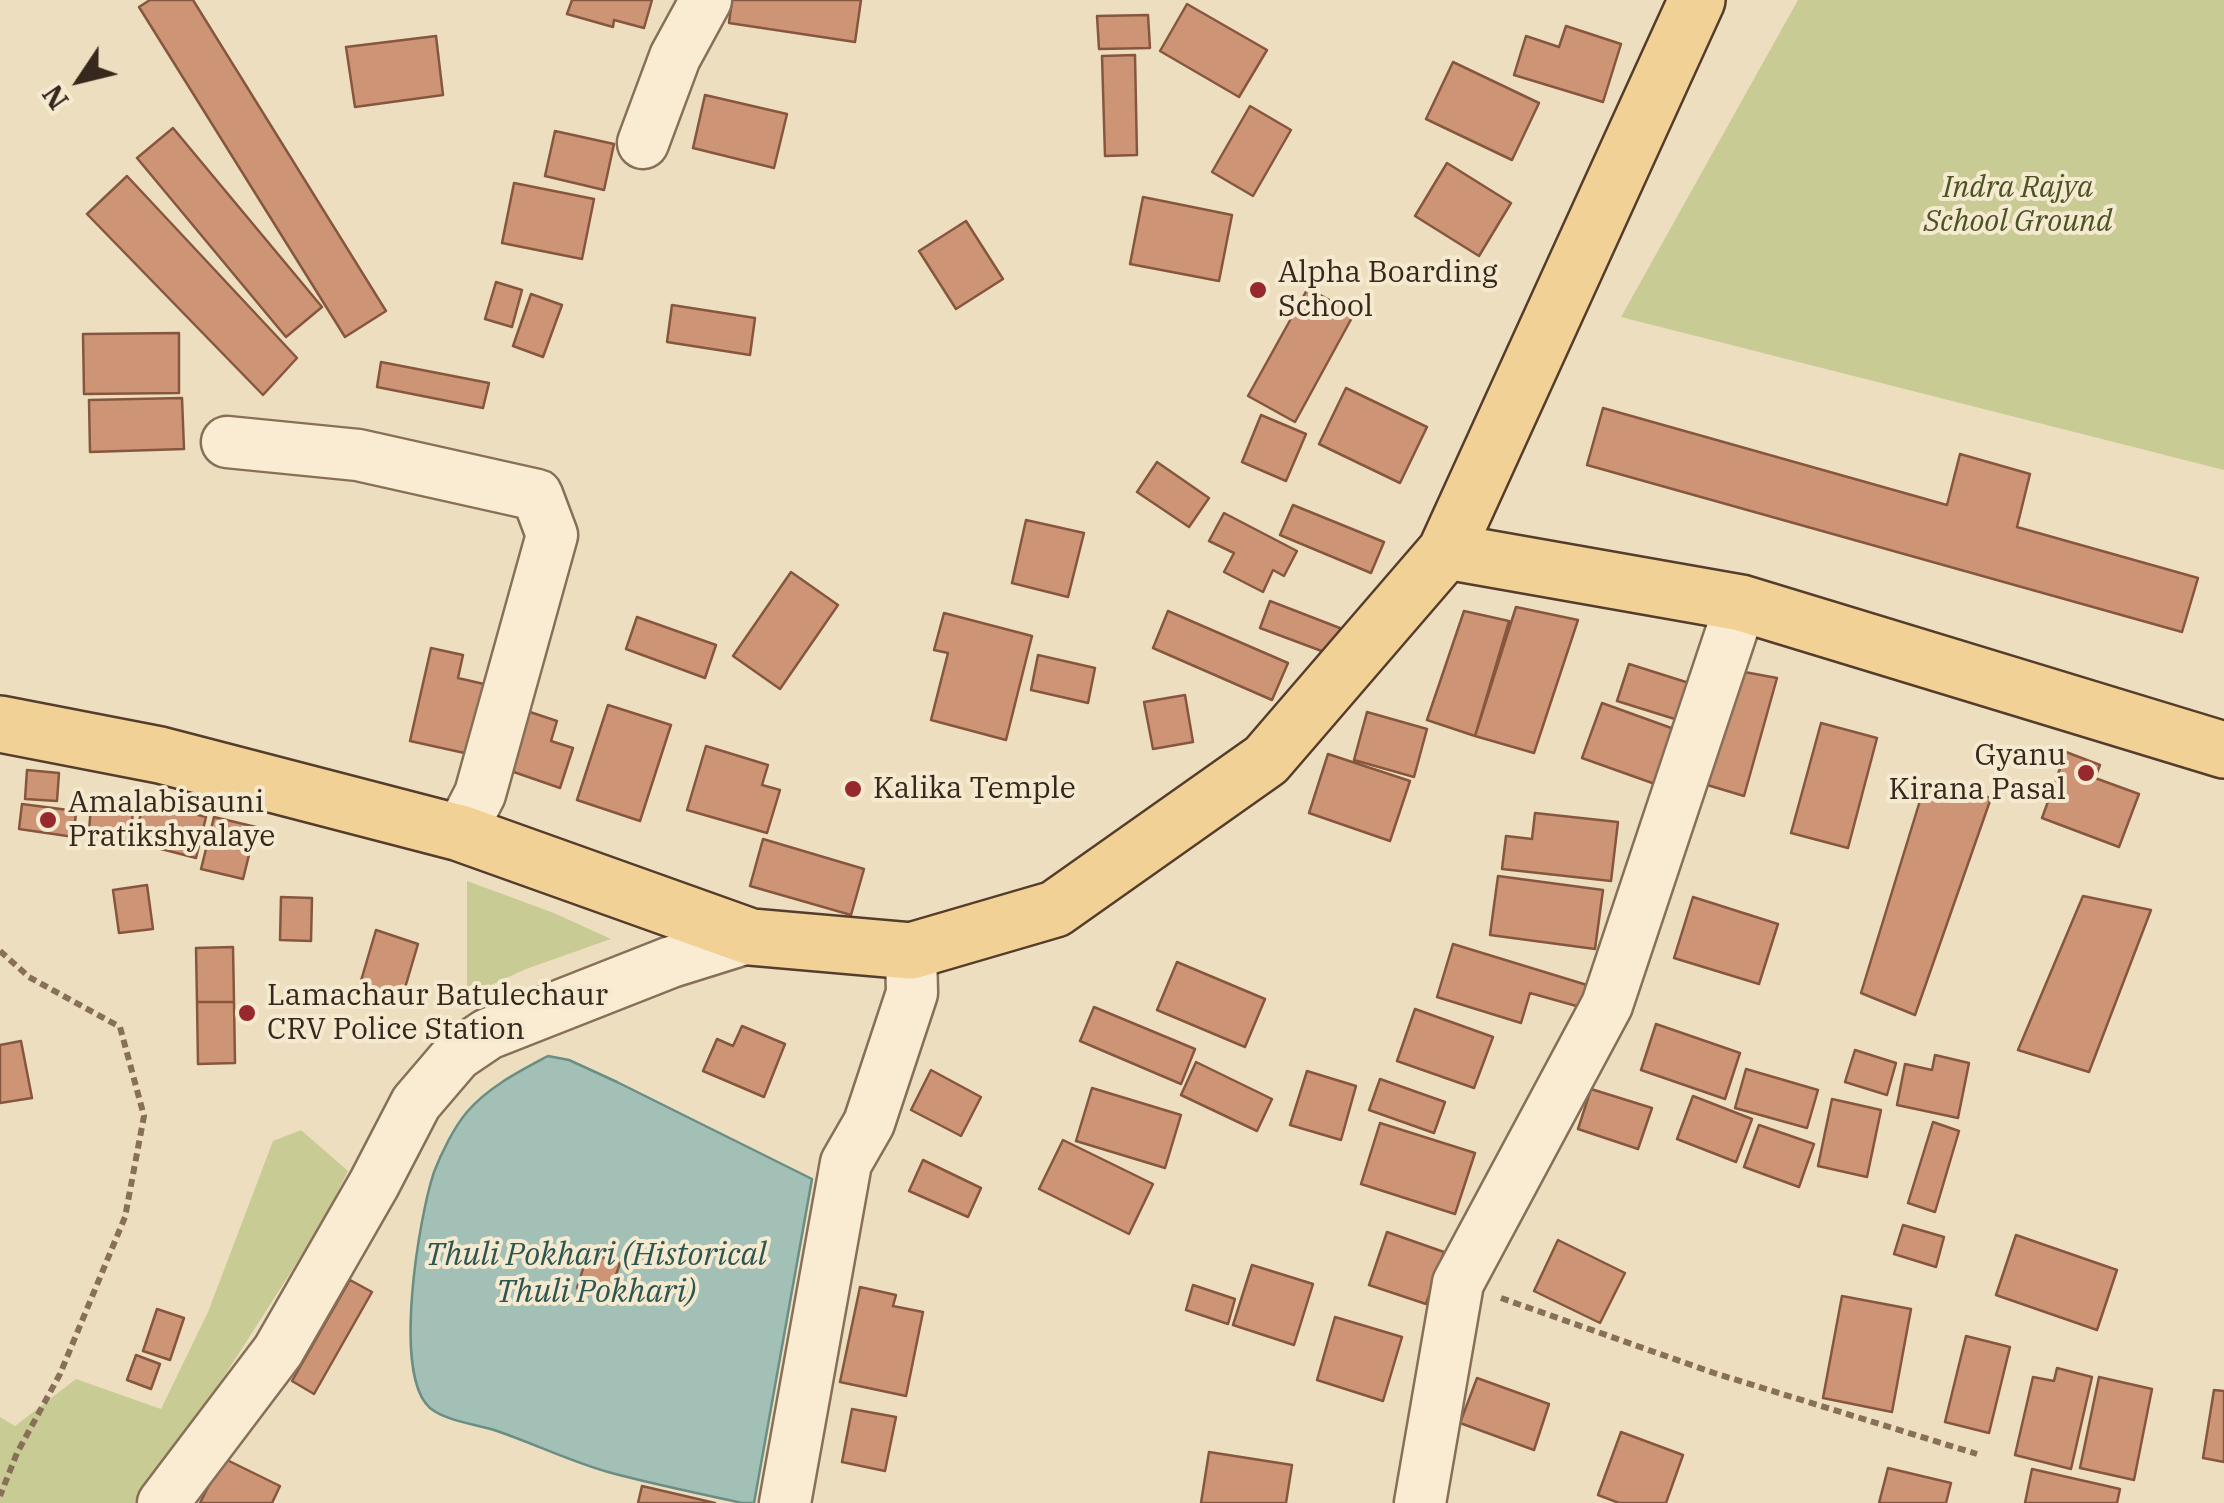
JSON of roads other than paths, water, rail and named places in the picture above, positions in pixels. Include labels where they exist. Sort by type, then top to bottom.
[{"type":"main road","points":[[0,724],[160,755],[460,833],[750,937],[911,951],[1055,909],[1266,760],[1446,551],[1697,0]]},
{"type":"main road","points":[[1446,551],[1741,603],[2224,750]]},
{"type":"street","points":[[644,143],[675,57],[706,0]]},
{"type":"street","points":[[227,442],[358,455],[537,494],[552,535],[480,794],[460,833]]},
{"type":"street","points":[[1420,1503],[1458,1283],[1606,1005],[1741,603]]},
{"type":"street","points":[[163,1503],[278,1351],[416,1103],[457,1055],[488,1034],[672,962],[750,937]]},
{"type":"street","points":[[785,1503],[846,1164],[869,1123],[912,993],[911,951]]},
{"type":"water","name":"Thuli Pokhari (Historical Thuli Pokhari)","points":[[548,1056],[569,1060],[617,1082],[812,1179],[754,1503],[594,1468],[494,1430],[444,1416],[430,1408],[419,1390],[412,1364],[412,1294],[434,1172],[453,1133],[475,1103],[505,1080]]},
{"type":"place","name":"Alpha Boarding School","points":[[1258,290]]},
{"type":"place","name":"Gyanu Kirana Pasal","points":[[2086,773]]},
{"type":"place","name":"Kalika Temple","points":[[853,789]]},
{"type":"place","name":"Amalabisauni Pratikshyalaye","points":[[48,820]]},
{"type":"place","name":"Lamachaur Batulechaur CRV Police Station","points":[[247,1013]]},
{"type":"park label","name":"Indra Rajya School Ground","points":[[2018,205]]}]
